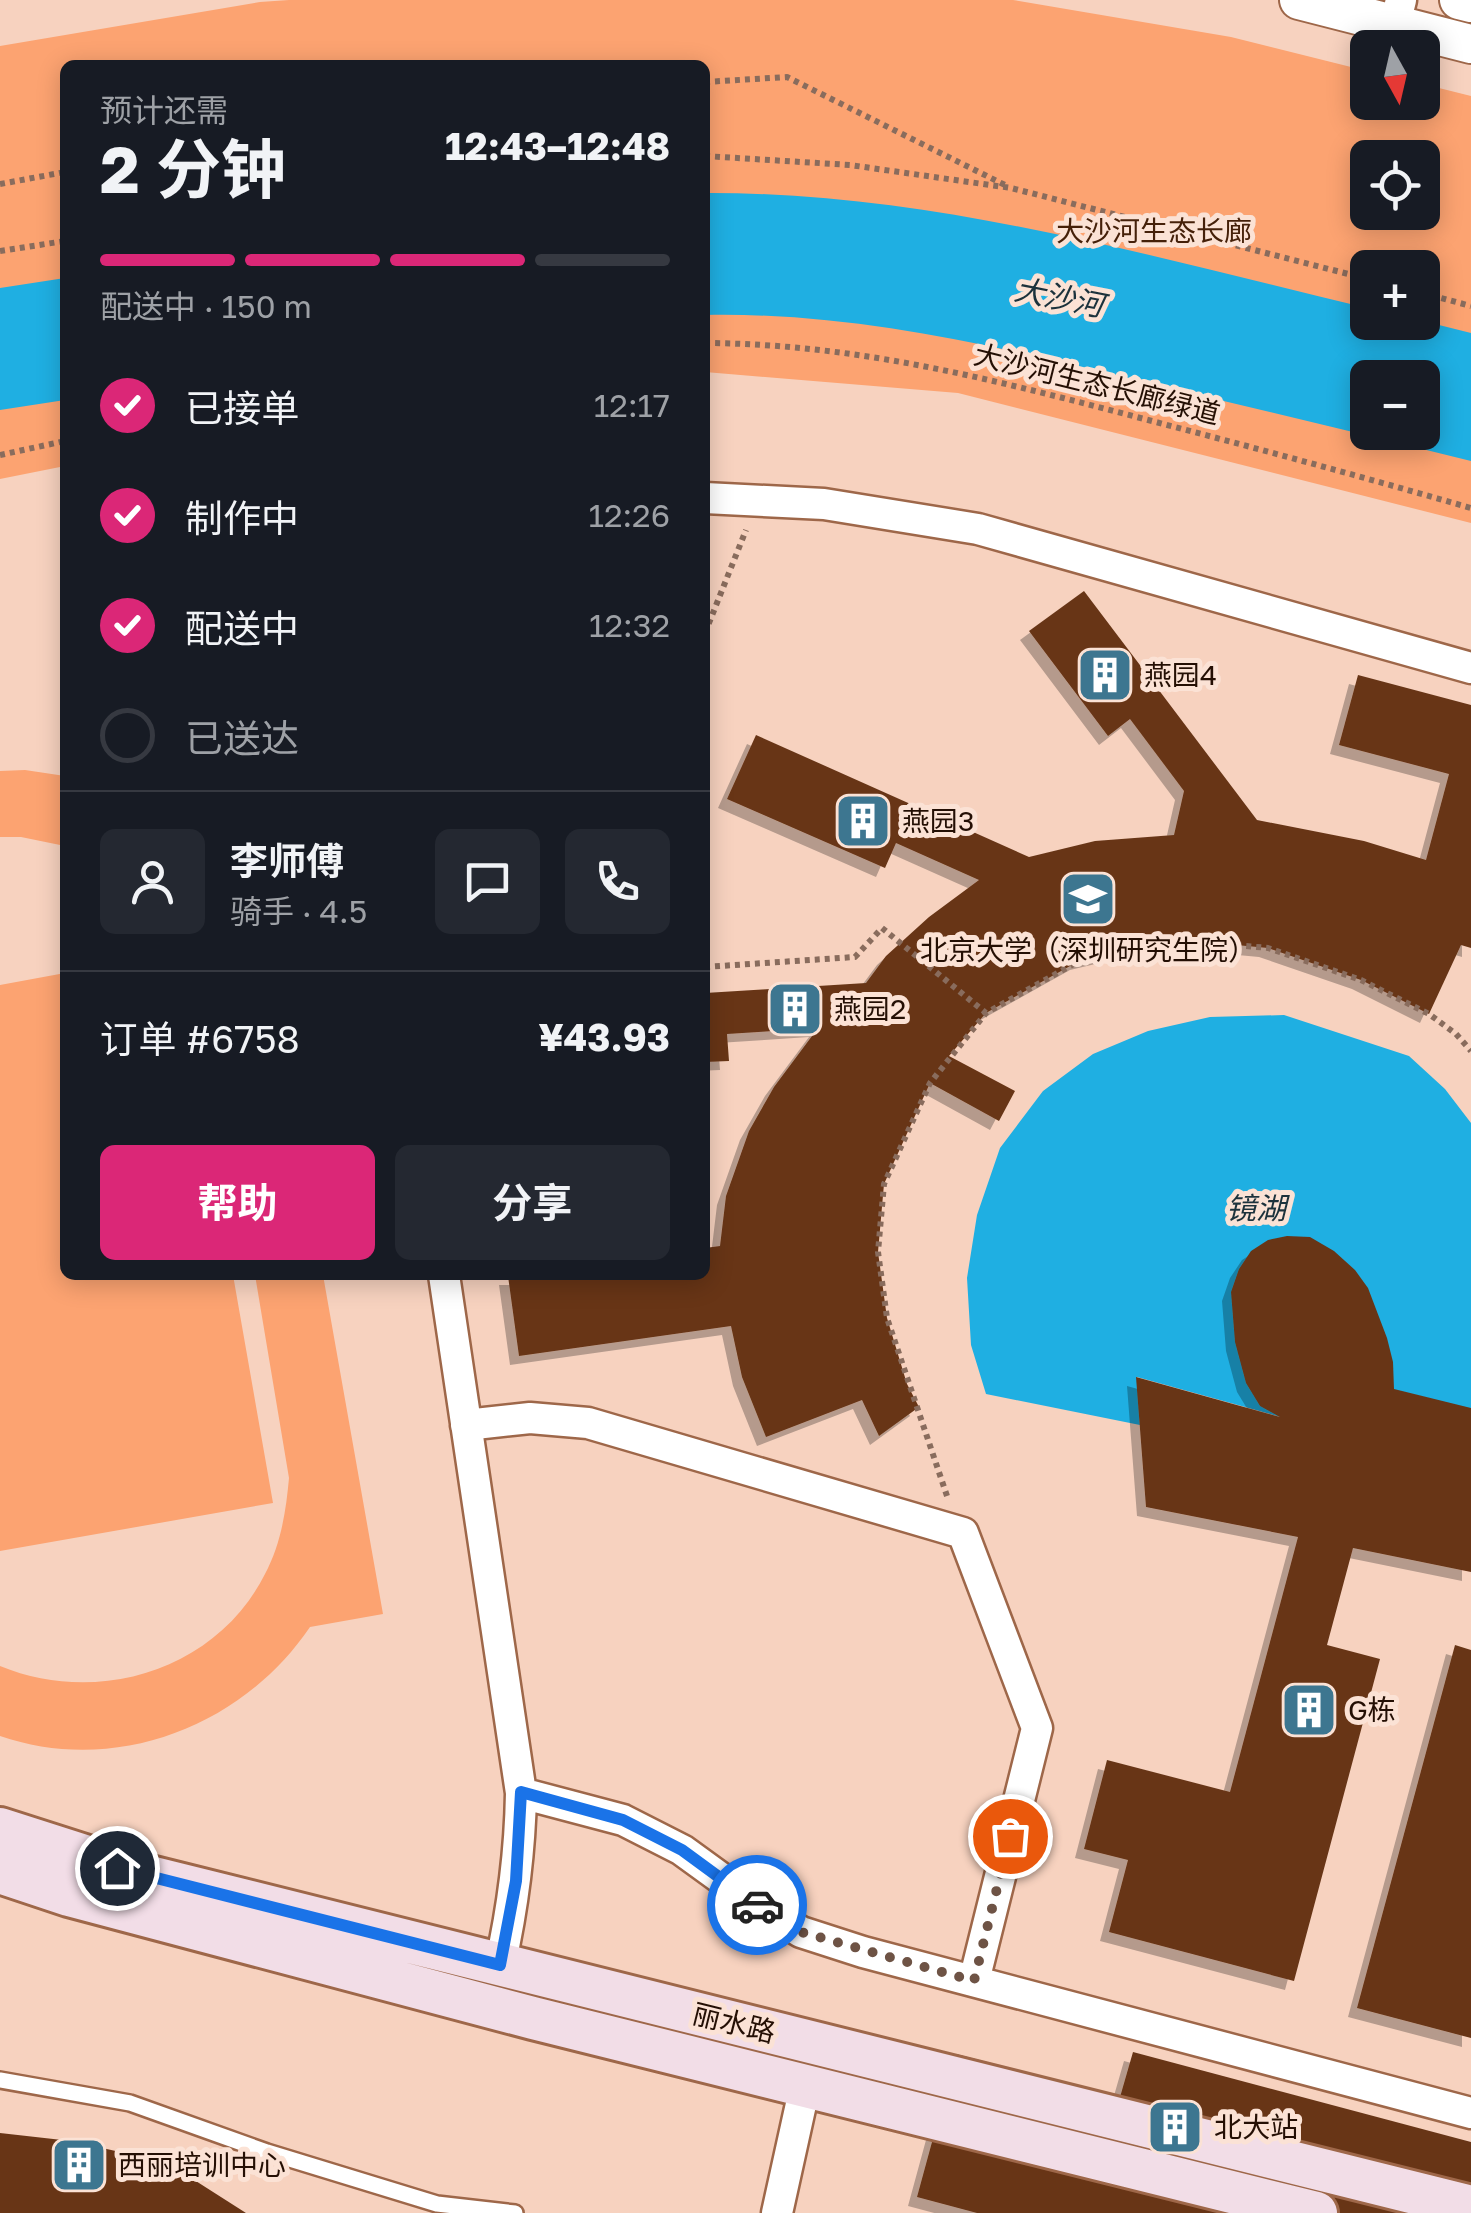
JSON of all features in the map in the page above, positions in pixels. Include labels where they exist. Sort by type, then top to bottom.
[{"type":"main road","name":"丽水路","points":[[0,1829],[150,1877],[1471,2207]]},
{"type":"main road","name":"丽水路","points":[[0,1872],[89,1900],[804,2086],[1316,2213]]},
{"type":"street","points":[[1299,0],[1398,12],[1471,44]]},
{"type":"street","points":[[1459,0],[1471,3]]},
{"type":"street","points":[[710,498],[824,504],[978,529],[1471,668]]},
{"type":"street","points":[[445,1280],[521,1792],[516,1881],[500,1965]]},
{"type":"street","points":[[466,1425],[530,1418],[588,1423],[963,1534],[1037,1728],[974,1981]]},
{"type":"street","points":[[521,1792],[623,1820],[682,1850],[801,1932],[1471,2113]]},
{"type":"street","points":[[777,2213],[804,2086]]},
{"type":"lane","points":[[0,2080],[130,2103],[267,2152],[437,2204],[516,2213]]},
{"type":"lane","points":[[402,2213],[407,2195]]},
{"type":"path","points":[[710,82],[787,76],[1011,188]]},
{"type":"path","points":[[710,156],[850,165],[1011,188],[1350,274]]},
{"type":"path","points":[[0,184],[60,173]]},
{"type":"path","points":[[0,250],[60,242]]},
{"type":"path","points":[[1440,298],[1471,306]]},
{"type":"path","name":"大沙河生态长廊绿道","points":[[710,344],[820,348],[972,374],[1312,462],[1471,508]]},
{"type":"path","points":[[0,454],[60,442]]},
{"type":"path","points":[[710,620],[757,501]]},
{"type":"path","points":[[710,967],[855,957],[882,928],[986,1013]]},
{"type":"path","points":[[963,1534],[892,1334],[878,1252],[884,1184],[930,1082],[986,1013],[1079,961],[1172,940],[1268,948],[1362,980],[1430,1014],[1471,1051]]},
{"type":"green space","name":"大沙河生态长廊","points":[[289,0],[1013,0],[1231,37],[1350,67],[1350,120],[1440,120],[1440,88],[1471,96],[1471,523],[958,393],[710,372],[710,60],[60,60],[60,467],[0,479],[0,46]]},
{"type":"green space","points":[[0,771],[60,775],[60,845],[0,837]]},
{"type":"green space","points":[[60,974],[60,1280],[234,1280],[273,1503],[0,1551],[0,985]]},
{"type":"green space","points":[[256,1280],[324,1280],[383,1614],[310,1627],[282,1662],[250,1691],[213,1716],[173,1734],[131,1745],[88,1750],[44,1747],[0,1736],[0,1666],[37,1678],[75,1682],[114,1680],[150,1671],[185,1656],[217,1635],[244,1607],[265,1574],[282,1527],[289,1478]]},
{"type":"water","name":"大沙河","points":[[710,193],[873,203],[1122,248],[1350,304],[1350,340],[1440,340],[1440,325],[1471,333],[1471,461],[1425,450],[1440,450],[1440,360],[1350,360],[1350,432],[973,343],[813,319],[710,315]]},
{"type":"water","points":[[60,279],[60,401],[0,410],[0,288]]},
{"type":"water","name":"镜湖","points":[[1284,1015],[1409,1056],[1445,1089],[1471,1123],[1471,1470],[1137,1377],[1140,1425],[986,1394],[971,1345],[967,1278],[977,1215],[1000,1148],[1043,1091],[1093,1054],[1148,1031],[1210,1017]]},
{"type":"building","points":[[1084,591],[1257,820],[1364,841],[1426,860],[1449,774],[1339,745],[1358,675],[1471,705],[1471,948],[1461,945],[1429,1014],[1361,980],[1268,948],[1172,939],[1079,961],[986,1013],[949,1056],[1015,1091],[999,1121],[930,1083],[884,1184],[878,1252],[887,1318],[907,1384],[919,1407],[879,1436],[862,1400],[766,1437],[742,1377],[731,1326],[519,1356],[509,1280],[710,1280],[710,1247],[720,1246],[726,1196],[749,1131],[774,1087],[818,1028],[727,1034],[729,1061],[710,1062],[710,993],[866,983],[886,956],[979,880],[896,843],[885,868],[727,799],[756,735],[1029,857],[1095,841],[1174,835],[1184,791],[1130,719],[1108,736],[1029,631]]},
{"type":"building","points":[[1310,1237],[1334,1251],[1368,1288],[1387,1338],[1394,1389],[1471,1408],[1471,1572],[1353,1548],[1327,1645],[1380,1659],[1294,1981],[1109,1932],[1128,1860],[1084,1849],[1107,1760],[1230,1792],[1298,1537],[1146,1507],[1136,1377],[1280,1417],[1260,1406],[1246,1383],[1235,1342],[1231,1292],[1251,1251],[1268,1240]]},
{"type":"building","points":[[1455,1645],[1471,1650],[1471,2038],[1357,2008]]},
{"type":"building","name":"北大站","points":[[1133,2052],[1471,2142],[1471,2213],[977,2213],[917,2197],[956,2054],[1037,2075],[1033,2089],[1116,2111]]},
{"type":"building","name":"西丽培训中心","points":[[0,2133],[71,2141],[129,2154],[188,2176],[246,2213],[0,2213]]},
{"type":"way so far","points":[[757,1905],[801,1932],[974,1981],[1010,1836]]},
{"type":"place","name":"燕园4","points":[[1105,675]]},
{"type":"place","name":"燕园3","points":[[863,821]]},
{"type":"place","name":"北京大学（深圳研究生院）","points":[[1088,899]]},
{"type":"place","name":"燕园2","points":[[795,1009]]},
{"type":"place","name":"G栋","points":[[1309,1710]]},
{"type":"place","name":"北大站","points":[[1175,2127]]},
{"type":"place","name":"西丽培训中心","points":[[79,2165]]},
{"type":"route","points":[[117,1868],[500,1965],[520,1849],[521,1792],[623,1820],[682,1850],[757,1905]]}]
